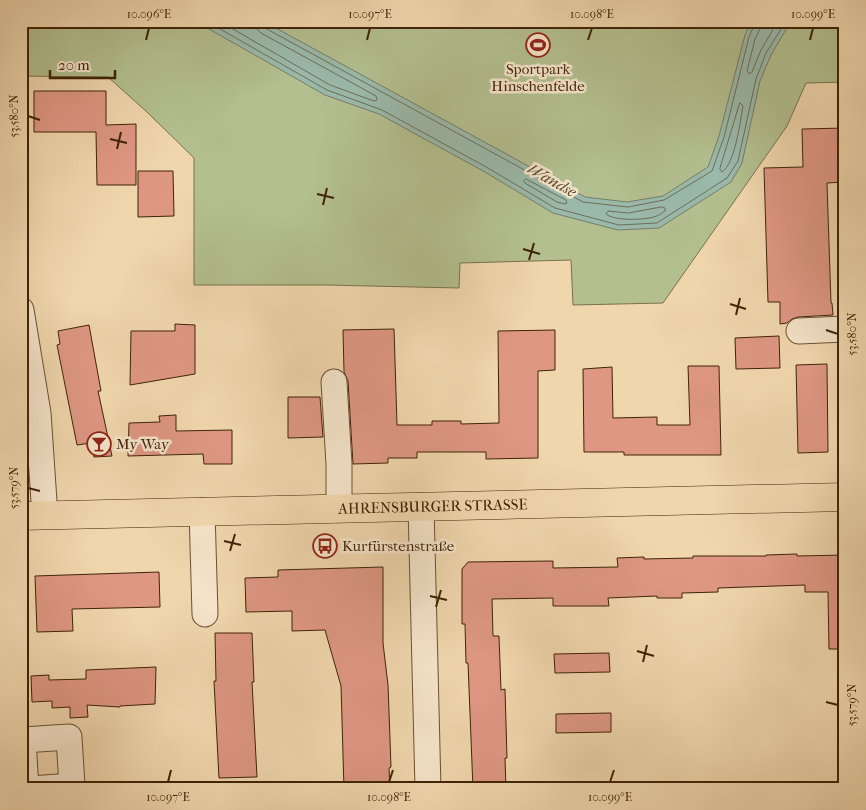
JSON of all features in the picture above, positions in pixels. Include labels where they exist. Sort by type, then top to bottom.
[{"type":"main road","name":"AHRENSBURGER STRASSE","points":[[33,516],[845,497]]},
{"type":"street","points":[[21,310],[30,414],[33,516]]},
{"type":"street","points":[[798,331],[845,329]]},
{"type":"street","points":[[334,382],[339,464],[339,508]]},
{"type":"street","points":[[421,506],[428,789]]},
{"type":"street","points":[[202,511],[205,614]]},
{"type":"street","points":[[22,737],[69,737],[72,786],[26,786],[22,737]]},
{"type":"green space","points":[[21,21],[845,21],[845,82],[806,83],[787,126],[663,303],[573,305],[571,260],[460,263],[459,288],[194,285],[194,158],[108,77],[21,76]]},
{"type":"water","name":"Wandse","points":[[195,21],[263,21],[585,197],[627,202],[663,196],[708,167],[719,136],[745,35],[751,21],[791,21],[771,55],[760,81],[742,163],[731,182],[659,228],[618,230],[553,213],[485,172],[379,114],[325,95]]},
{"type":"building","points":[[34,91],[106,91],[106,125],[136,124],[136,185],[97,185],[96,132],[34,132]]},
{"type":"building","points":[[845,128],[845,182],[827,183],[833,315],[798,317],[787,323],[780,324],[780,302],[768,302],[764,168],[803,167],[802,129]]},
{"type":"building","points":[[138,171],[173,171],[174,216],[138,217]]},
{"type":"building","points":[[175,324],[195,325],[195,374],[130,385],[131,331],[175,331]]},
{"type":"building","points":[[89,325],[101,391],[98,391],[112,456],[94,457],[91,443],[77,445],[57,345],[60,344],[58,331]]},
{"type":"building","points":[[394,329],[397,425],[432,425],[432,421],[461,421],[461,424],[499,423],[498,331],[555,330],[555,370],[538,371],[538,458],[486,459],[486,452],[417,452],[417,458],[388,458],[388,463],[353,464],[348,381],[344,372],[343,330]]},
{"type":"building","points":[[779,336],[780,368],[736,369],[735,338]]},
{"type":"building","points":[[827,364],[828,452],[798,453],[796,365]]},
{"type":"building","points":[[688,366],[719,366],[721,455],[624,455],[624,452],[584,452],[583,369],[612,367],[613,418],[657,417],[657,425],[690,425]]},
{"type":"building","points":[[288,397],[320,397],[323,437],[288,438]]},
{"type":"building","points":[[176,415],[176,431],[232,430],[232,464],[204,464],[203,454],[128,456],[129,423],[160,422],[159,416]]},
{"type":"building","points":[[797,554],[797,556],[845,555],[845,649],[829,649],[828,592],[805,592],[805,585],[718,588],[718,592],[682,593],[682,598],[657,598],[657,596],[608,598],[609,606],[553,606],[553,598],[492,599],[493,636],[499,636],[501,690],[505,689],[506,789],[473,789],[468,663],[466,663],[465,624],[462,624],[462,569],[468,562],[553,561],[553,568],[618,567],[617,558],[693,558],[693,556]]},
{"type":"building","points":[[383,567],[383,643],[388,685],[390,789],[344,789],[341,686],[325,630],[292,631],[292,611],[246,612],[245,578],[278,577],[278,570]]},
{"type":"building","points":[[159,572],[160,607],[72,609],[73,631],[37,632],[35,576]]},
{"type":"building","points":[[215,633],[252,633],[254,682],[252,682],[257,777],[219,778],[214,681],[216,681]]},
{"type":"building","points":[[609,653],[610,672],[555,673],[554,654]]},
{"type":"building","points":[[156,667],[155,704],[120,707],[87,705],[88,717],[70,718],[70,707],[52,708],[52,701],[32,702],[31,676],[49,675],[49,680],[86,679],[86,670]]},
{"type":"building","points":[[611,713],[611,732],[556,733],[556,714]]},
{"type":"place","name":"Sportpark Hinschenfelde","points":[[538,45]]},
{"type":"place","name":"My Way","points":[[99,444]]},
{"type":"place","name":"Kurfürstenstraße","points":[[325,546]]}]
